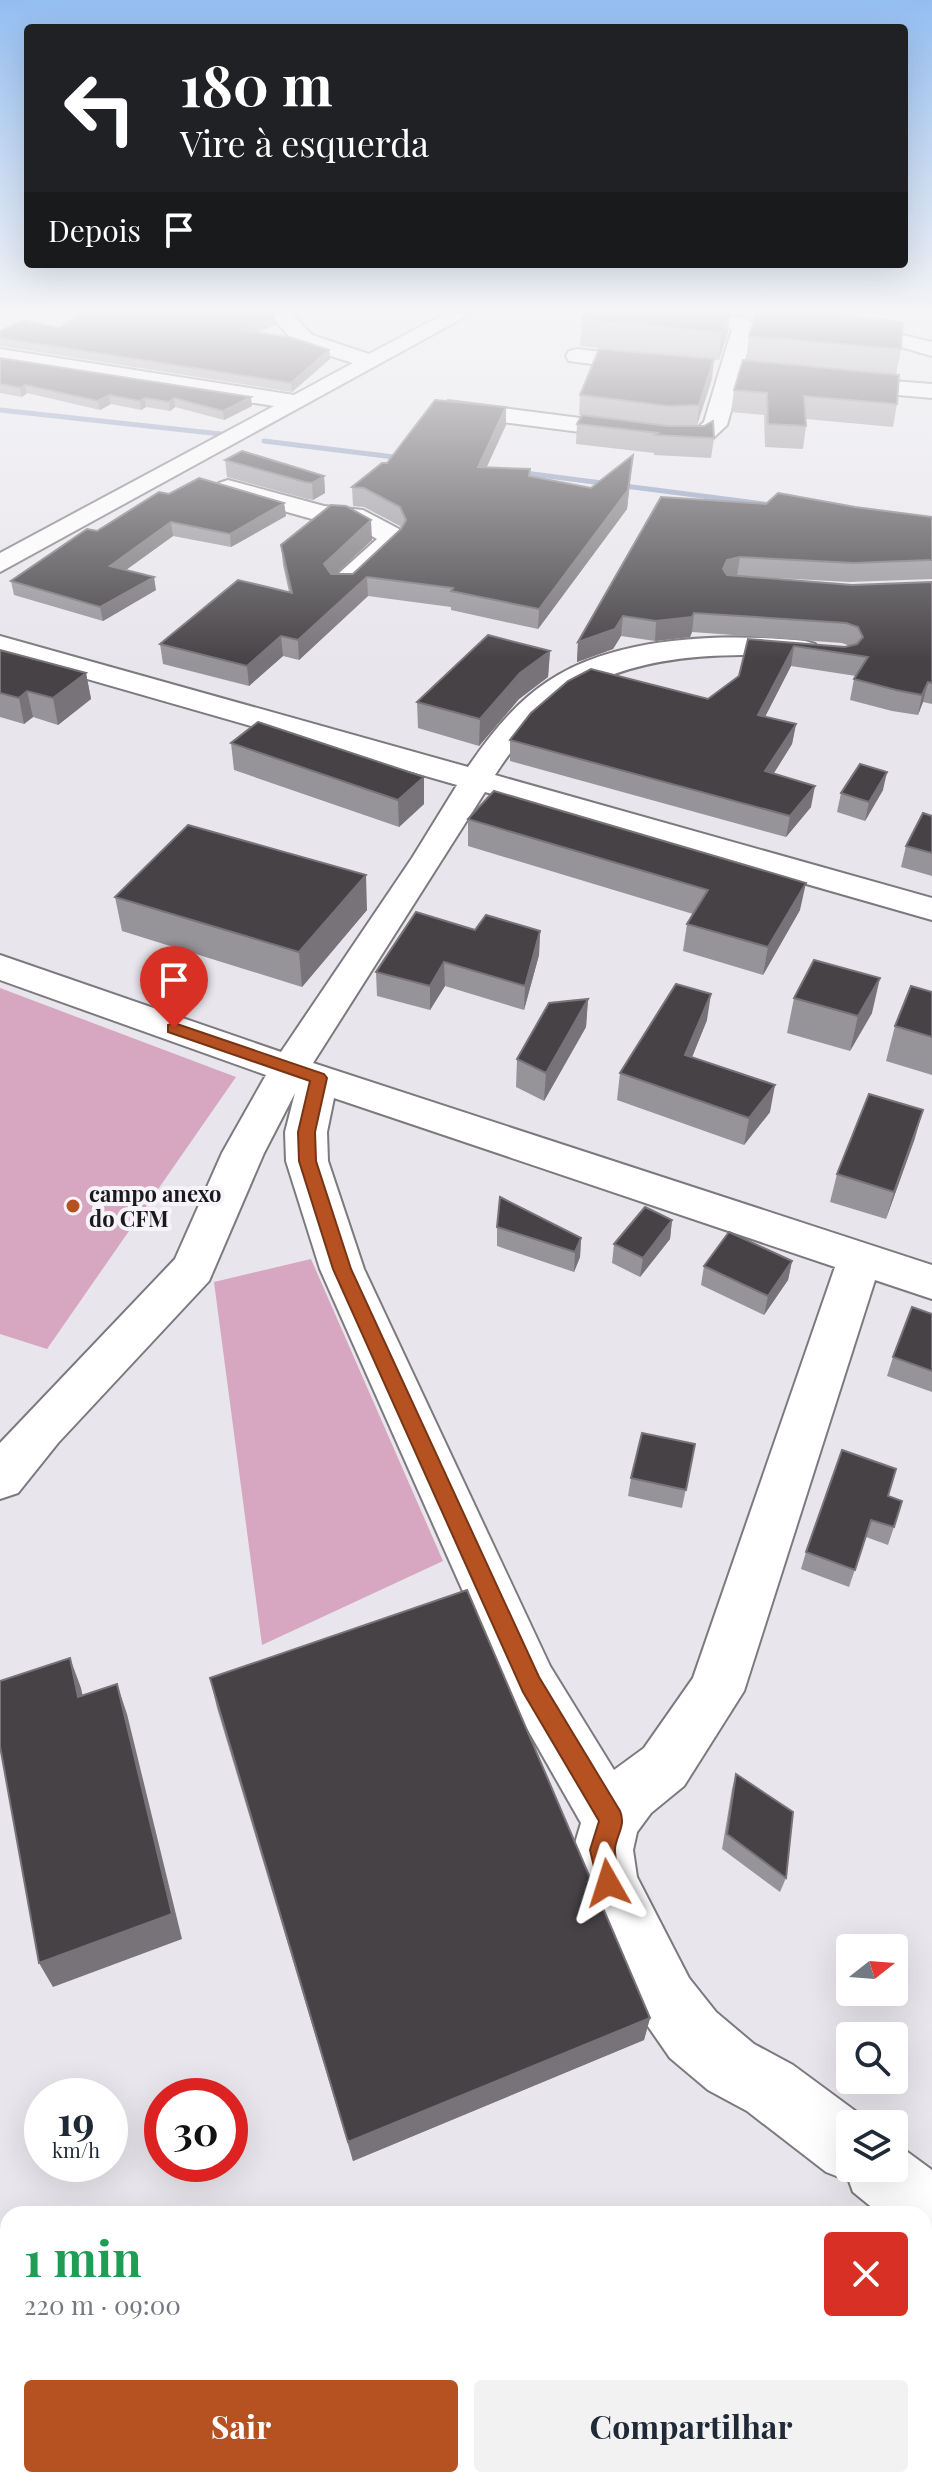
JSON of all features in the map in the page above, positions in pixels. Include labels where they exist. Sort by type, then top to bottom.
[{"type":"street","points":[[0,564],[247,429]]},
{"type":"street","points":[[612,429],[666,436],[702,436],[710,429]]},
{"type":"street","points":[[172,472],[313,512],[354,515],[390,535],[391,540],[342,585]]},
{"type":"street","points":[[0,645],[932,909]]},
{"type":"street","points":[[0,1478],[41,1429],[193,1269],[243,1153],[304,1074],[476,780],[530,709],[563,684],[640,656],[731,647],[827,653]]},
{"type":"street","points":[[0,967],[304,1074],[932,1282]]},
{"type":"street","points":[[304,1074],[307,1161],[342,1269],[531,1684],[611,1819]]},
{"type":"street","points":[[836,2138],[770,2088],[731,2067],[693,2035],[667,2000],[608,1883],[603,1850],[611,1819],[631,1793],[664,1767],[716,1691],[860,1257]]},
{"type":"street","points":[[894,2182],[922,2206]]},
{"type":"shaded area","name":"campo anexo do CFM","points":[[0,988],[236,1077],[47,1349],[0,1334]]},
{"type":"shaded area","points":[[311,1259],[443,1561],[262,1645],[214,1282]]},
{"type":"building","points":[[413,429],[496,429],[478,467],[530,469],[529,476],[591,488],[633,455],[628,490],[539,609],[451,591],[453,588],[367,577],[298,640],[281,636],[247,666],[160,644],[238,580],[292,593],[281,545],[331,505],[346,506],[371,520],[324,564],[331,574],[353,574],[401,529],[406,520],[400,507],[364,488],[352,487],[382,463],[387,463]]},
{"type":"building","points":[[623,429],[713,429],[714,438],[655,435],[658,433]]},
{"type":"building","points":[[242,451],[324,476],[312,483],[305,482],[225,460]]},
{"type":"building","points":[[199,478],[284,503],[230,534],[171,522],[110,566],[154,577],[100,607],[11,581],[87,529],[97,531],[159,492],[169,494]]},
{"type":"building","points":[[778,493],[932,517],[932,560],[853,563],[740,557],[727,560],[723,569],[727,575],[852,585],[932,582],[932,683],[928,682],[922,695],[854,679],[868,657],[794,646],[758,715],[796,724],[765,771],[815,786],[790,816],[510,740],[531,713],[568,681],[591,669],[708,699],[739,676],[748,639],[845,647],[857,644],[863,637],[858,627],[846,623],[694,613],[692,617],[656,621],[623,616],[615,629],[578,642],[661,497],[766,504]]},
{"type":"building","points":[[488,635],[550,651],[520,673],[480,719],[417,702]]},
{"type":"building","points":[[0,650],[86,673],[53,698],[27,691],[19,698],[0,693]]},
{"type":"building","points":[[258,722],[424,777],[398,800],[231,743]]},
{"type":"building","points":[[860,764],[887,772],[869,802],[841,793]]},
{"type":"building","points":[[494,791],[806,883],[768,947],[687,924],[708,890],[468,819]]},
{"type":"building","points":[[923,813],[932,816],[932,853],[906,846]]},
{"type":"building","points":[[188,825],[366,875],[299,952],[115,897]]},
{"type":"building","points":[[416,912],[475,930],[486,915],[540,931],[525,986],[444,962],[430,986],[376,972]]},
{"type":"building","points":[[814,960],[880,978],[858,1016],[794,998]]},
{"type":"building","points":[[676,984],[711,994],[685,1055],[775,1085],[749,1118],[620,1073]]},
{"type":"building","points":[[911,986],[932,992],[932,1037],[895,1026]]},
{"type":"building","points":[[588,999],[546,1073],[517,1059],[549,1003]]},
{"type":"building","points":[[869,1094],[923,1110],[894,1192],[837,1174]]},
{"type":"building","points":[[500,1197],[581,1238],[575,1252],[497,1227]]},
{"type":"building","points":[[645,1207],[672,1220],[643,1258],[614,1244]]},
{"type":"building","points":[[729,1232],[792,1261],[768,1296],[704,1266]]},
{"type":"building","points":[[912,1307],[932,1314],[932,1371],[893,1357]]},
{"type":"building","points":[[642,1433],[695,1444],[686,1490],[631,1478]]},
{"type":"building","points":[[842,1450],[896,1469],[888,1496],[902,1501],[894,1527],[871,1520],[855,1570],[806,1552]]},
{"type":"building","points":[[467,1590],[650,2018],[348,2142],[210,1678]]},
{"type":"building","points":[[70,1658],[78,1697],[117,1684],[172,1914],[39,1963],[0,1746],[0,1681]]},
{"type":"building","points":[[736,1774],[793,1812],[786,1878],[727,1834]]},
{"type":"waterway","points":[[176,429],[221,434]]},
{"type":"waterway","points":[[264,441],[402,458]]},
{"type":"waterway","points":[[517,472],[771,505]]},
{"type":"place","name":"campo anexo do CFM","points":[[73,1206]]},
{"type":"route","points":[[174,1028],[319,1078],[306,1132],[307,1161],[342,1269],[531,1684],[611,1819],[603,1850],[608,1883]]}]
